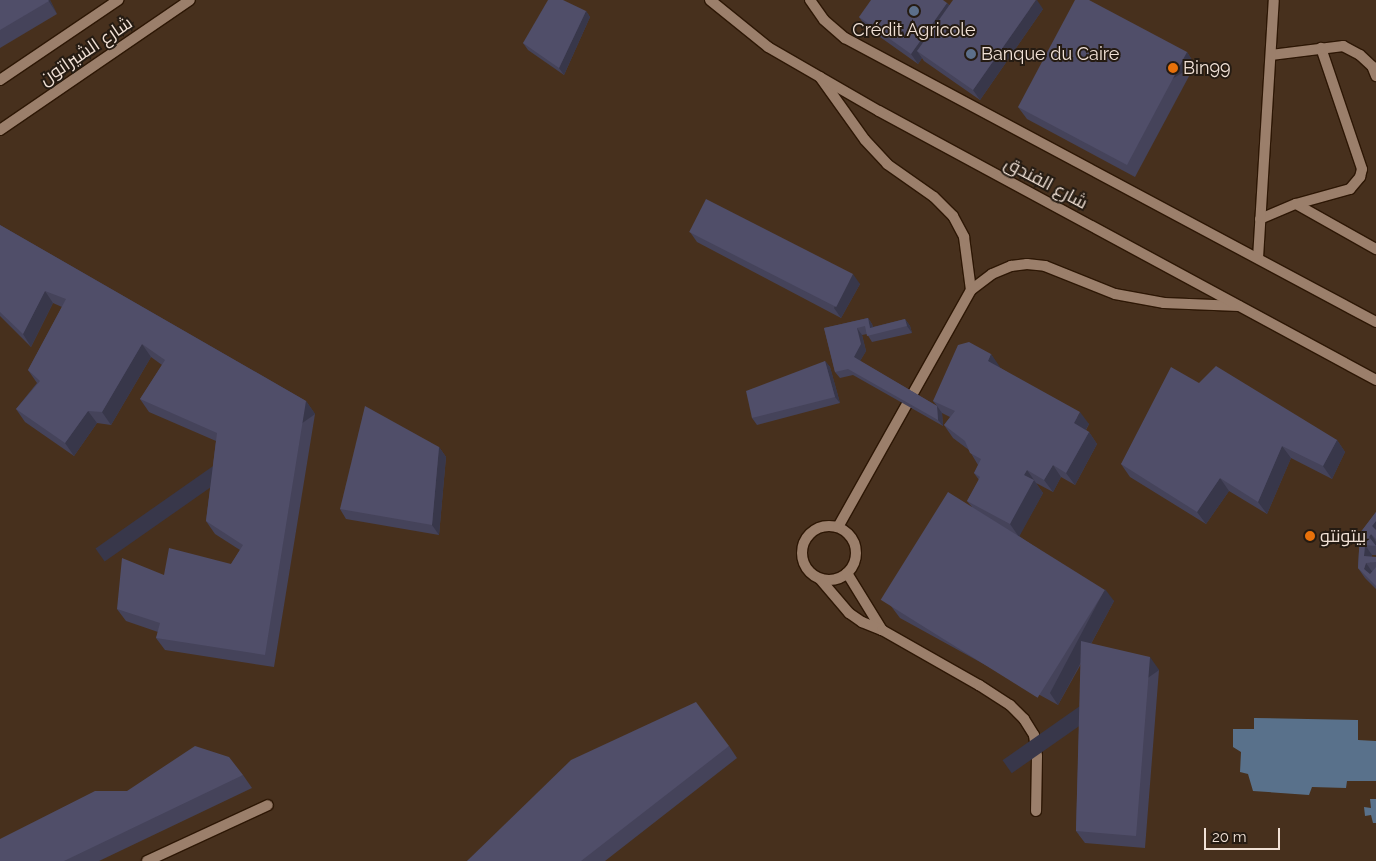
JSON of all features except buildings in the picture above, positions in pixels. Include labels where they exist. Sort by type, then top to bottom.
[{"type":"street","name":"شارع الشيراتون","points":[[0,80],[118,0]]},
{"type":"street","name":"شارع الشيراتون","points":[[0,130],[190,0]]},
{"type":"street","name":"شارع الفندق","points":[[710,0],[768,46],[820,77],[1376,380]]},
{"type":"street","name":"شارع الفندق","points":[[810,0],[824,20],[845,38],[1376,322]]},
{"type":"street","points":[[1258,258],[1274,0]]},
{"type":"street","points":[[1271,55],[1343,46],[1360,55],[1372,66],[1376,76]]},
{"type":"street","points":[[1260,219],[1296,204],[1315,201],[1350,189],[1356,184],[1362,169],[1321,48]]},
{"type":"street","points":[[820,77],[865,140],[887,164],[934,196],[953,216],[964,237],[971,290]]},
{"type":"street","points":[[1296,204],[1376,249]]},
{"type":"street","points":[[838,527],[971,290],[992,274],[1011,266],[1027,264],[1045,266],[1115,294],[1164,303],[1239,306]]},
{"type":"street","points":[[820,579],[834,580],[847,574],[855,562],[856,548],[850,535],[838,527],[824,526],[812,532],[804,544],[803,558],[809,571],[820,579],[849,612],[862,622],[882,630],[979,685],[1010,705],[1024,719],[1034,735],[1037,756],[1036,811]]},
{"type":"street","points":[[847,574],[882,630]]},
{"type":"street","points":[[147,861],[268,805]]},
{"type":"water","points":[[1254,718],[1358,720],[1358,740],[1376,741],[1376,781],[1347,781],[1346,788],[1312,787],[1309,795],[1253,791],[1248,774],[1240,772],[1241,752],[1233,747],[1233,729],[1254,729]]},
{"type":"water","points":[[1370,799],[1376,799],[1376,823],[1373,823],[1371,815],[1365,816],[1364,807],[1371,808]]},
{"type":"place","name":"Crédit Agricole","points":[[914,11]]},
{"type":"place","name":"Banque du Caire","points":[[971,54]]},
{"type":"place","name":"Bin99","points":[[1173,68]]},
{"type":"place","name":"بيتونتو","points":[[1310,536]]}]
